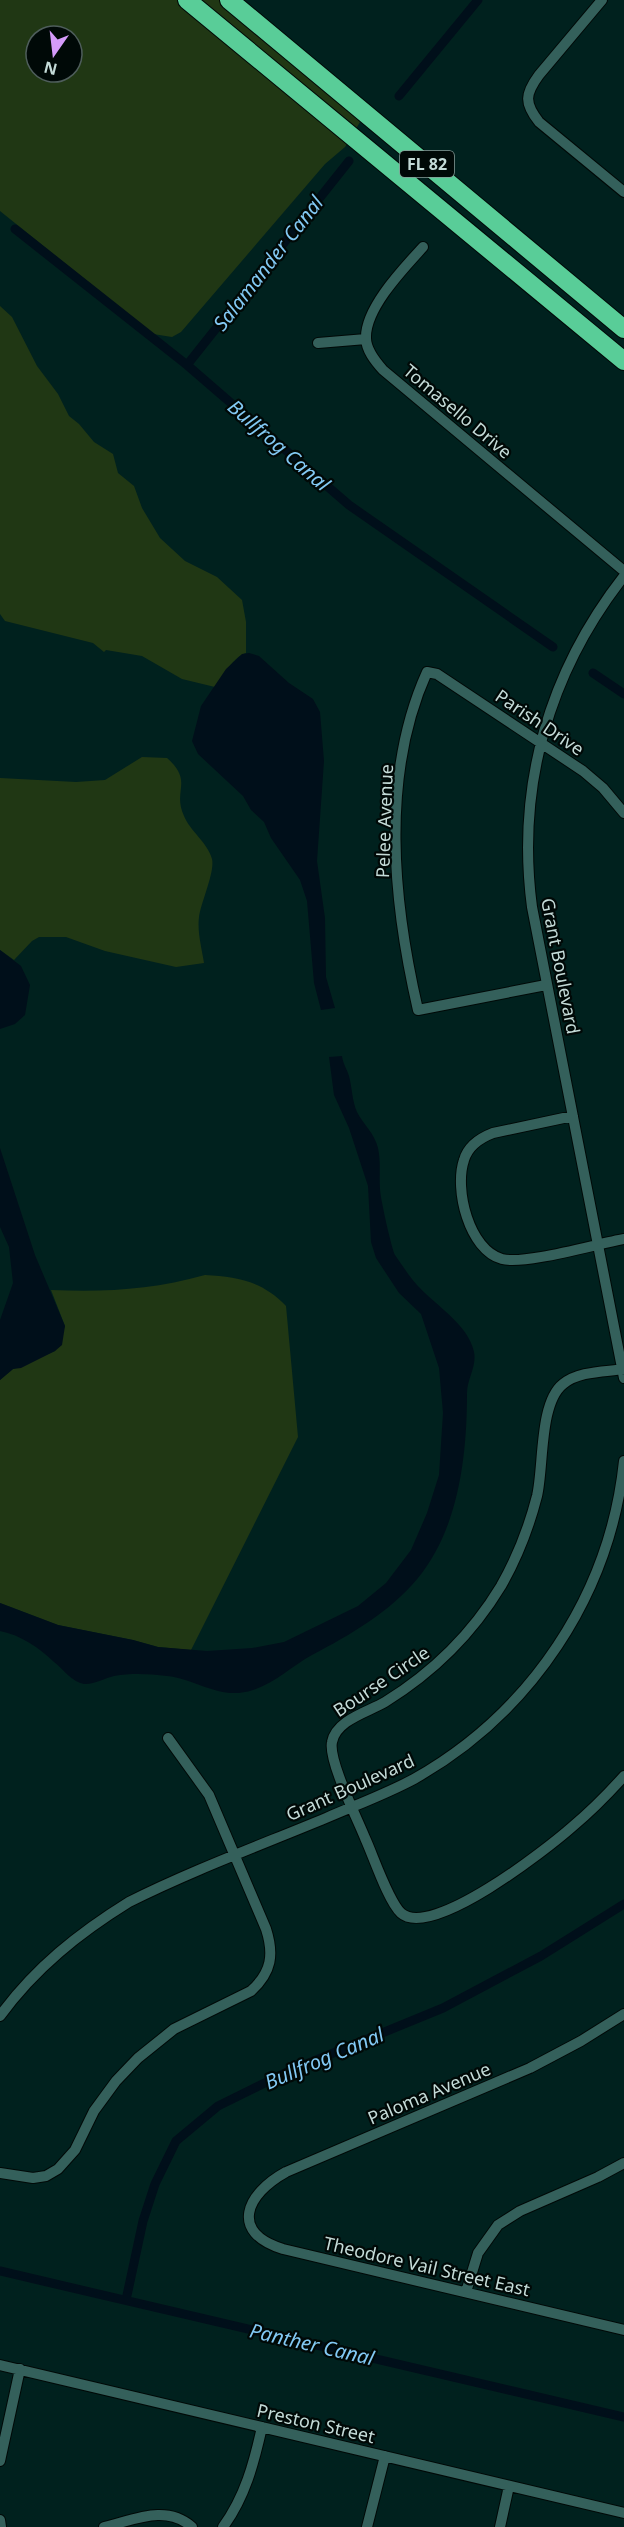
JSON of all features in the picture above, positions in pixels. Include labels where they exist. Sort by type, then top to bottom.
[{"type":"highway","name":"FL 82","points":[[187,0],[624,361]]},
{"type":"highway","name":"FL 82","points":[[229,0],[624,329]]},
{"type":"street","points":[[602,0],[532,84],[527,98],[530,110],[539,122],[624,192]]},
{"type":"street","points":[[318,343],[366,339],[367,326],[376,306],[423,247]]},
{"type":"street","name":"Tomasello Drive","points":[[366,339],[371,354],[383,370],[624,571]]},
{"type":"street","name":"Grant Boulevard","points":[[624,576],[592,620],[571,657],[552,703],[533,783],[528,844],[530,896],[546,985],[624,1372]]},
{"type":"street","name":"Parish Drive","points":[[427,672],[437,674],[583,771],[603,788],[624,813]]},
{"type":"street","name":"Pelee Avenue","points":[[427,672],[417,694],[406,740],[398,795],[396,847],[401,919],[418,1010],[546,985]]},
{"type":"street","points":[[573,1116],[493,1132],[481,1138],[471,1147],[464,1158],[462,1168],[466,1212],[476,1241],[492,1256],[504,1260],[539,1257],[624,1239]]},
{"type":"street","name":"Bourse Circle","points":[[624,1372],[582,1375],[562,1384],[555,1392],[547,1416],[537,1493],[530,1521],[507,1574],[483,1613],[440,1661],[420,1678],[378,1706],[344,1724],[335,1733],[331,1743],[332,1754],[352,1807],[395,1905],[401,1914],[413,1919],[424,1919],[471,1898],[531,1860],[580,1820],[624,1776]]},
{"type":"street","name":"Grant Boulevard","points":[[0,2016],[24,1986],[54,1956],[97,1922],[149,1893],[400,1786],[445,1760],[503,1713],[531,1682],[566,1633],[591,1586],[616,1512],[624,1461]]},
{"type":"street","points":[[0,2173],[33,2178],[45,2176],[58,2169],[75,2150],[94,2111],[116,2081],[138,2058],[174,2029],[242,1996],[262,1981],[268,1971],[272,1950],[266,1929],[209,1795],[168,1738]]},
{"type":"street","name":"Paloma Avenue","points":[[250,2205],[265,2185],[286,2172],[530,2068],[581,2041],[624,2014]]},
{"type":"street","points":[[466,2292],[478,2253],[498,2225],[520,2211],[579,2186],[624,2163]]},
{"type":"street","name":"Theodore Vail Street East","points":[[250,2205],[249,2218],[253,2230],[260,2240],[270,2245],[624,2330]]},
{"type":"street","name":"Preston Street","points":[[0,2365],[624,2513]]},
{"type":"street","points":[[0,2461],[20,2369]]},
{"type":"street","points":[[223,2527],[238,2504],[248,2480],[262,2427]]},
{"type":"street","points":[[367,2527],[385,2456]]},
{"type":"street","points":[[500,2527],[509,2486]]},
{"type":"street","points":[[104,2527],[157,2514],[178,2517],[192,2527]]},
{"type":"street","points":[[0,2520],[1,2527]]},
{"type":"green space","points":[[0,0],[179,0],[349,141],[325,164],[181,332],[172,337],[153,334],[0,211]]},
{"type":"green space","points":[[195,0],[221,0],[363,117],[354,132]]},
{"type":"green space","points":[[0,306],[12,317],[37,366],[58,394],[69,416],[94,442],[113,454],[118,473],[134,486],[142,508],[160,538],[185,561],[217,577],[242,600],[246,622],[246,653],[232,663],[215,687],[182,679],[142,656],[106,650],[104,652],[93,643],[5,621],[0,614]]},
{"type":"green space","points":[[142,757],[167,758],[175,766],[181,780],[180,799],[184,816],[207,848],[212,859],[212,871],[200,911],[199,923],[204,963],[176,967],[105,951],[66,937],[39,937],[14,960],[0,950],[0,778],[76,782],[105,780]]},
{"type":"green space","points":[[205,1275],[249,1282],[268,1291],[286,1306],[298,1437],[191,1650],[158,1647],[58,1625],[0,1603],[0,1380],[13,1369],[55,1351],[65,1326],[51,1290],[129,1289]]},
{"type":"water","points":[[249,653],[259,656],[289,683],[313,699],[320,712],[324,761],[317,861],[325,918],[326,977],[335,1008],[321,1010],[314,983],[307,901],[300,880],[271,838],[264,822],[251,810],[243,796],[198,754],[192,741],[201,706],[226,669],[242,654]]},
{"type":"water","points":[[0,950],[21,966],[30,985],[25,1015],[15,1024],[0,1029]]},
{"type":"water","points":[[342,1056],[357,1112],[378,1148],[381,1194],[395,1255],[417,1285],[458,1324],[471,1342],[474,1352],[475,1357],[467,1388],[465,1441],[458,1490],[443,1537],[418,1578],[395,1602],[355,1631],[261,1687],[241,1693],[230,1693],[178,1678],[140,1674],[114,1676],[88,1684],[80,1683],[29,1643],[0,1631],[0,1603],[58,1625],[158,1647],[207,1651],[252,1648],[284,1642],[358,1606],[386,1583],[411,1550],[427,1513],[439,1475],[443,1413],[439,1368],[421,1314],[399,1293],[376,1258],[371,1242],[368,1186],[349,1128],[334,1095],[329,1057]]},
{"type":"water","points":[[0,1148],[35,1255],[65,1326],[62,1345],[55,1351],[21,1368],[13,1369],[0,1380],[0,1320],[13,1283],[9,1247],[0,1227]]},
{"type":"waterway","name":"Salamander Canal","points":[[399,96],[478,0]]},
{"type":"waterway","name":"Salamander Canal","points":[[187,365],[349,161]]},
{"type":"waterway","name":"Bullfrog Canal","points":[[15,229],[187,365],[349,505],[553,647]]},
{"type":"waterway","name":"Bullfrog Canal","points":[[593,673],[624,694]]},
{"type":"waterway","name":"Bullfrog Canal","points":[[126,2300],[143,2221],[155,2184],[176,2141],[218,2106],[287,2072],[443,2008],[541,1956],[624,1904]]},
{"type":"waterway","name":"Panther Canal","points":[[0,2271],[624,2417]]}]
